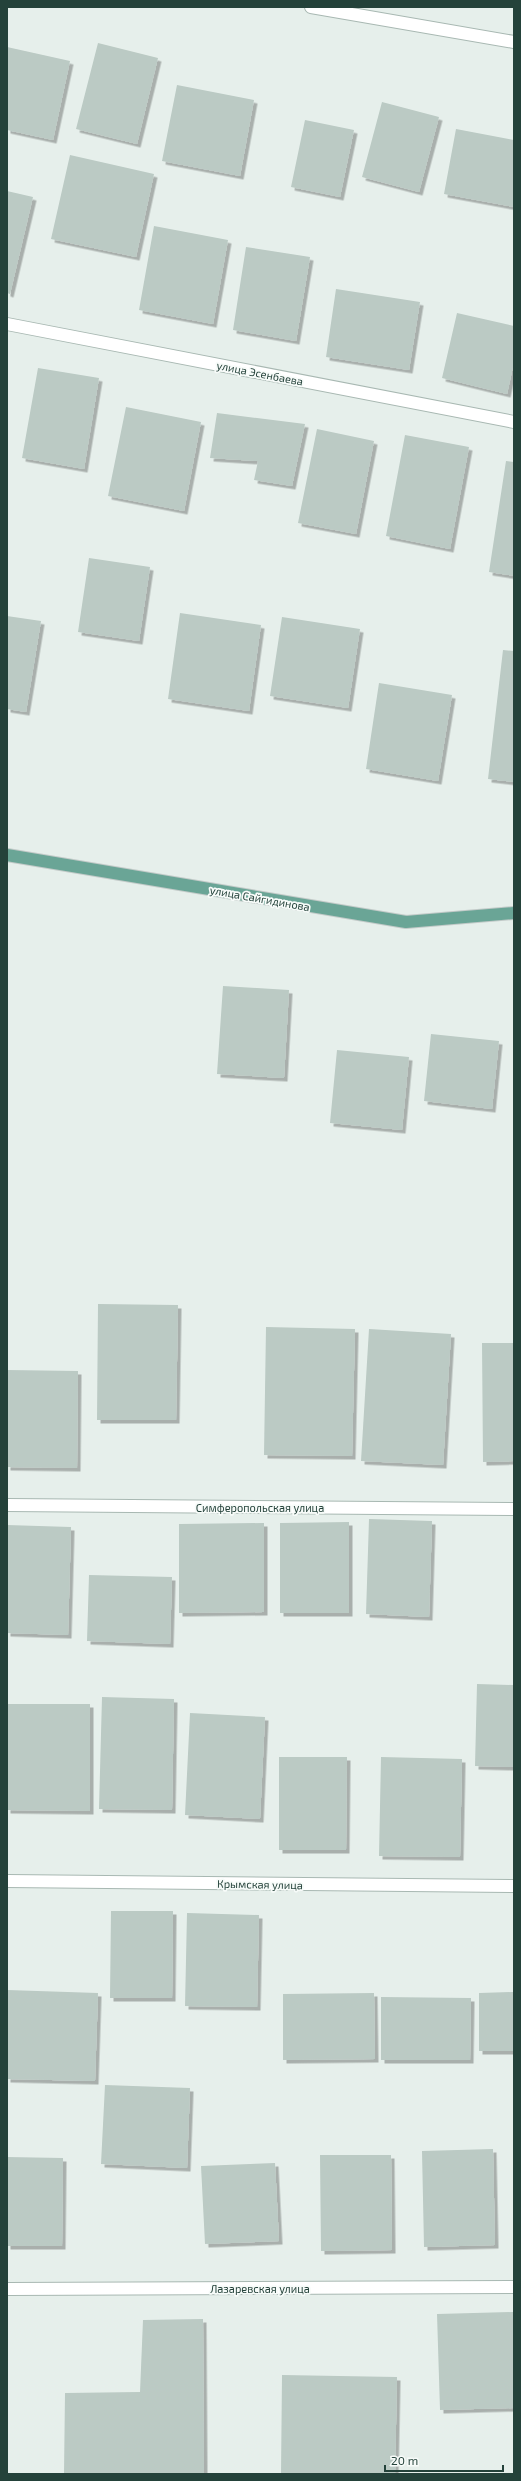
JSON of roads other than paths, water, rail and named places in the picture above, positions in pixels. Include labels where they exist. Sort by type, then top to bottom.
[{"type":"main road","name":"улица Сайгидинова","points":[[7,855],[406,922],[514,913]]},
{"type":"street","points":[[311,7],[514,42]]},
{"type":"street","name":"улица Эсенбаева","points":[[7,324],[514,422]]},
{"type":"street","name":"Симферопольская улица","points":[[7,1505],[514,1509]]},
{"type":"street","name":"Крымская улица","points":[[7,1881],[514,1886]]},
{"type":"street","name":"Лазаревская улица","points":[[7,2289],[514,2287]]}]
